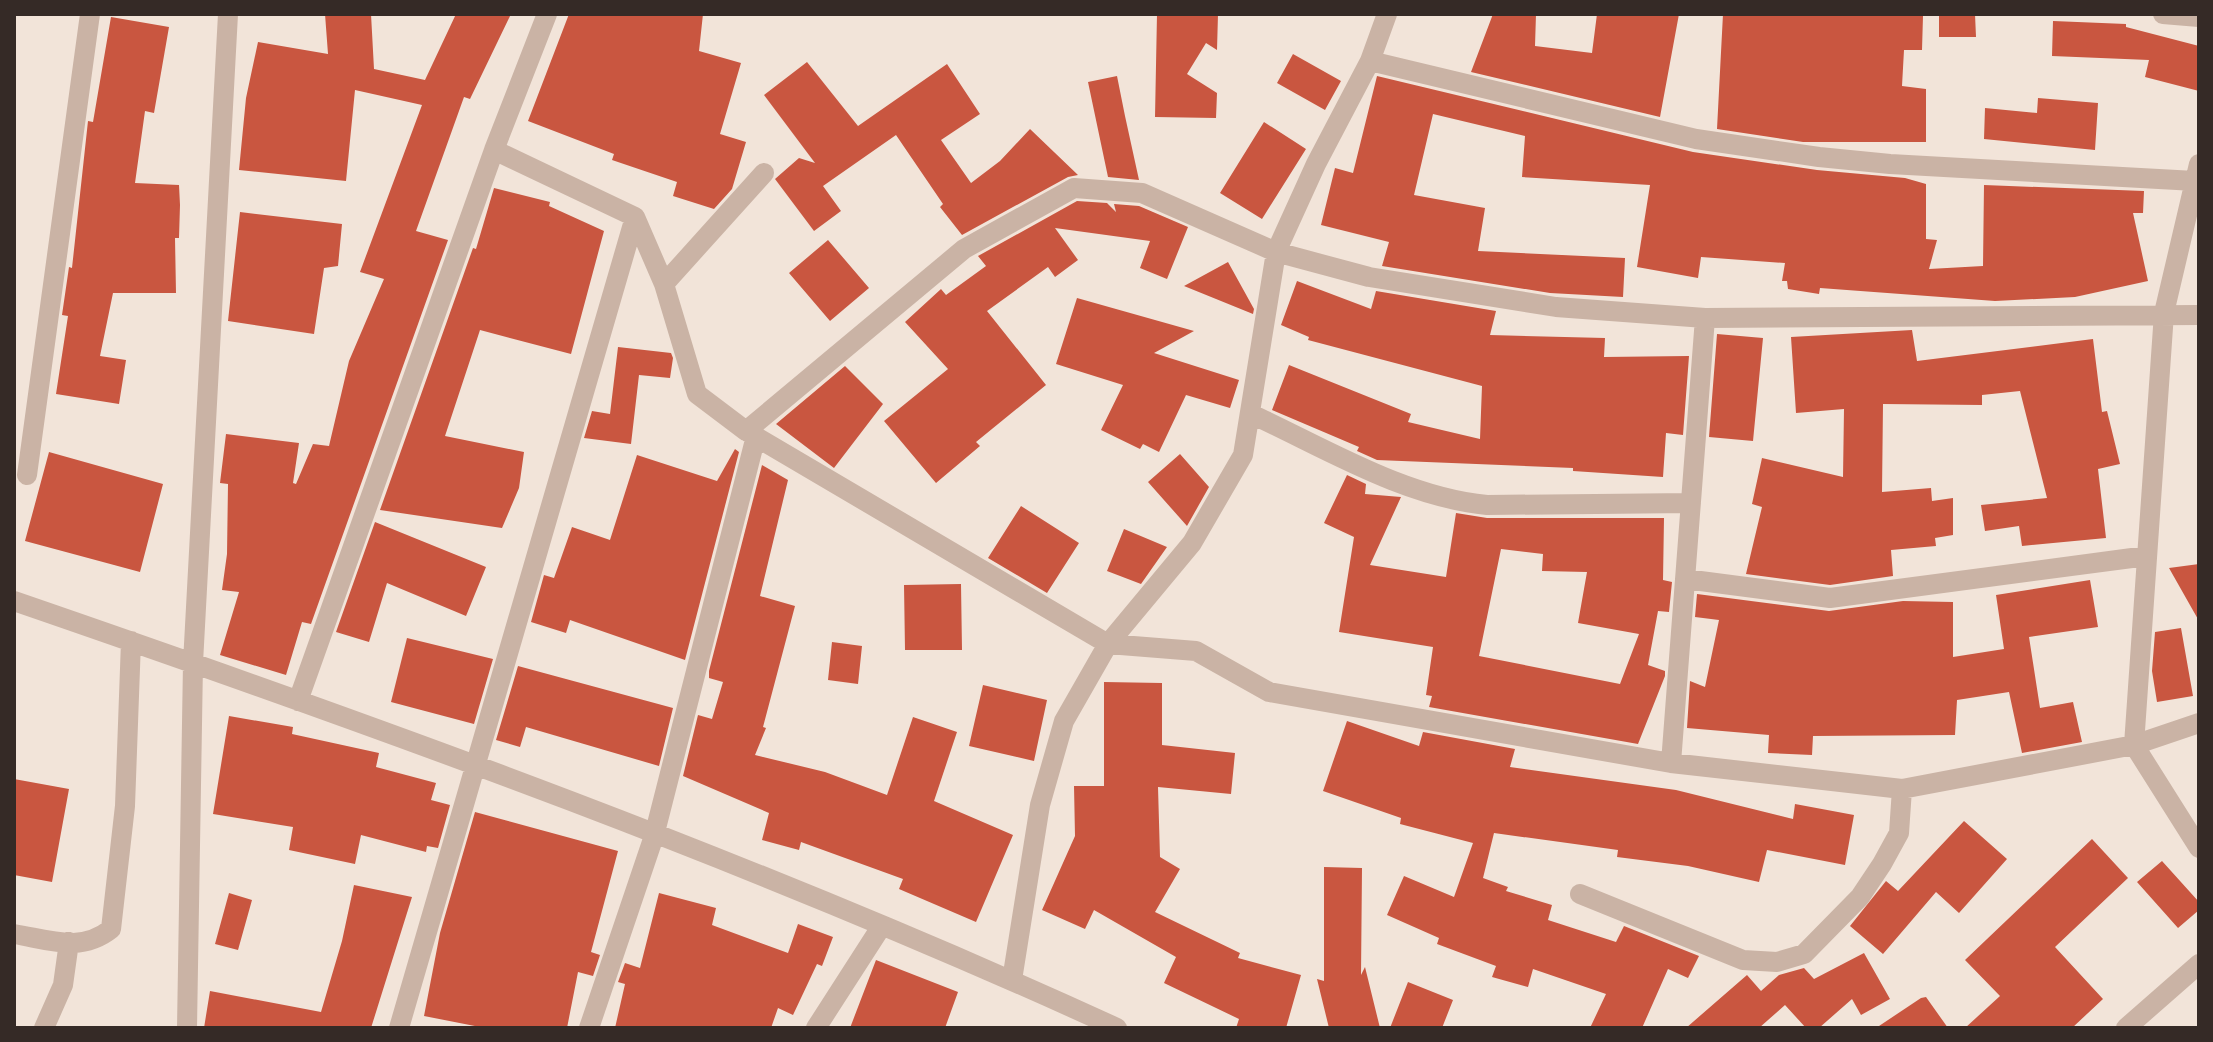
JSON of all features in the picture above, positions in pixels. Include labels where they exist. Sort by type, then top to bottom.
[{"type":"street","points":[[27,475],[90,14]]},
{"type":"street","points":[[187,1028],[193,663],[228,14]]},
{"type":"street","points":[[298,701],[494,150],[547,14]]},
{"type":"street","points":[[1012,980],[1040,805],[1064,721],[1108,644],[1192,543],[1243,455],[1276,252],[1316,164],[1370,61],[1387,14]]},
{"type":"street","points":[[2163,14],[2199,17]]},
{"type":"street","points":[[1370,61],[1696,139],[1804,155],[1890,164],[2197,172],[2164,313],[2134,745],[2199,848]]},
{"type":"street","points":[[494,150],[635,217],[664,284],[697,394],[751,433],[1108,644],[1196,651],[1269,692],[1671,763],[1902,789],[2134,745],[2199,723]]},
{"type":"street","points":[[664,284],[764,173]]},
{"type":"street","points":[[589,1028],[654,836],[751,433],[964,249],[1074,188],[1142,193],[1276,252],[1369,277],[1556,307],[1705,318],[2199,315]]},
{"type":"street","points":[[399,1028],[635,217]]},
{"type":"street","points":[[1671,763],[1705,318]]},
{"type":"street","points":[[1251,414],[1401,483],[1453,502],[1691,503]]},
{"type":"street","points":[[1685,579],[1830,598],[2147,556]]},
{"type":"street","points":[[14,601],[475,766],[1012,980],[1117,1028]]},
{"type":"street","points":[[14,934],[83,945],[98,940],[111,929],[125,806],[131,641]]},
{"type":"street","points":[[1580,894],[1743,960],[1777,962],[1804,954],[1860,897],[1882,864],[1899,833],[1902,789]]},
{"type":"street","points":[[816,1028],[881,927]]},
{"type":"street","points":[[44,1028],[63,985],[69,942]]},
{"type":"street","points":[[2126,1028],[2199,964]]},
{"type":"building","points":[[325,14],[371,14],[374,69],[425,80],[456,14],[511,14],[470,99],[464,97],[416,231],[448,240],[311,624],[302,622],[286,675],[220,655],[239,592],[222,590],[227,554],[228,484],[220,483],[226,434],[299,443],[293,483],[296,484],[313,444],[329,446],[349,361],[384,279],[360,272],[422,105],[355,90],[346,181],[239,170],[246,98],[258,42],[328,54]]},
{"type":"building","points":[[569,14],[703,14],[699,51],[741,63],[720,134],[746,142],[732,189],[714,209],[673,196],[677,182],[612,160],[614,154],[528,121]]},
{"type":"building","points":[[1157,14],[1218,14],[1217,50],[1206,43],[1187,74],[1217,93],[1216,118],[1155,117]]},
{"type":"building","points":[[1493,14],[1536,14],[1535,46],[1592,53],[1597,14],[1679,14],[1660,117],[1471,72]]},
{"type":"building","points":[[1723,14],[1923,16],[1922,50],[1904,50],[1902,86],[1926,89],[1926,142],[1803,142],[1717,129]]},
{"type":"building","points":[[1939,14],[1975,14],[1976,37],[1939,37]]},
{"type":"building","points":[[111,17],[169,27],[154,113],[145,111],[135,183],[179,185],[180,205],[179,238],[175,238],[176,293],[113,293],[100,356],[126,360],[119,404],[56,394],[68,316],[62,315],[69,267],[72,268],[88,121],[93,122]]},
{"type":"building","points":[[2053,21],[2126,24],[2126,27],[2199,46],[2199,91],[2145,77],[2149,60],[2052,56]]},
{"type":"building","points":[[1293,54],[1341,81],[1325,110],[1277,83]]},
{"type":"building","points":[[807,62],[858,126],[947,64],[980,114],[941,140],[971,183],[1000,161],[1030,129],[1078,175],[1068,177],[962,235],[940,207],[943,204],[896,135],[823,186],[841,211],[814,231],[775,179],[799,158],[815,163],[764,95]]},
{"type":"building","points":[[1117,76],[1139,180],[1108,177],[1088,82]]},
{"type":"building","points":[[1377,76],[1693,152],[1817,170],[1905,178],[1926,184],[1926,239],[1937,240],[1929,269],[1983,266],[1984,185],[2144,191],[2143,213],[2133,213],[2148,281],[2075,297],[1995,301],[1820,288],[1819,294],[1788,289],[1787,281],[1782,281],[1785,263],[1701,257],[1698,278],[1637,267],[1650,185],[1522,177],[1525,136],[1433,114],[1414,195],[1485,208],[1478,251],[1625,258],[1623,297],[1550,293],[1382,266],[1389,242],[1321,225],[1335,168],[1353,173]]},
{"type":"building","points":[[2038,98],[2098,103],[2095,150],[1984,139],[1985,108],[2037,113]]},
{"type":"building","points":[[1264,122],[1306,149],[1262,219],[1220,193]]},
{"type":"building","points":[[494,188],[550,202],[549,206],[604,231],[571,354],[480,330],[445,436],[524,452],[519,488],[502,528],[380,510],[473,248],[476,249]]},
{"type":"building","points":[[1077,201],[1107,203],[1116,212],[1114,204],[1139,206],[1188,227],[1167,279],[1140,268],[1150,241],[1055,228],[1078,260],[1055,277],[1048,267],[987,311],[1046,385],[976,442],[980,446],[936,483],[884,421],[948,369],[905,322],[941,289],[946,295],[986,266],[978,256]]},
{"type":"building","points":[[240,212],[342,224],[338,266],[324,268],[314,334],[228,321]]},
{"type":"building","points":[[828,240],[869,288],[830,321],[789,273]]},
{"type":"building","points":[[1228,262],[1254,309],[1253,314],[1184,286]]},
{"type":"building","points":[[1297,281],[1371,309],[1376,291],[1496,311],[1490,335],[1605,338],[1604,357],[1689,356],[1683,435],[1666,433],[1663,477],[1573,471],[1573,468],[1377,460],[1357,451],[1359,447],[1272,410],[1289,365],[1411,414],[1408,422],[1480,439],[1482,386],[1308,340],[1309,337],[1281,325]]},
{"type":"building","points":[[1077,298],[1194,331],[1154,353],[1239,380],[1230,408],[1186,395],[1159,452],[1143,444],[1140,449],[1101,430],[1123,385],[1056,364]]},
{"type":"building","points":[[1912,330],[1917,361],[2093,339],[2102,412],[2107,411],[2120,464],[2098,469],[2106,538],[2022,546],[2019,526],[1985,531],[1981,505],[2047,498],[2020,391],[1982,395],[1982,405],[1883,404],[1882,492],[1931,488],[1932,501],[1953,498],[1953,535],[1935,538],[1936,546],[1891,550],[1893,576],[1830,585],[1746,574],[1762,507],[1752,504],[1762,458],[1843,477],[1844,409],[1796,413],[1791,337]]},
{"type":"building","points":[[1717,334],[1763,338],[1753,441],[1709,437]]},
{"type":"building","points":[[618,347],[671,353],[673,358],[670,378],[639,375],[631,444],[584,438],[592,411],[610,414]]},
{"type":"building","points":[[845,366],[883,404],[834,468],[776,424]]},
{"type":"building","points":[[735,449],[739,452],[685,660],[570,620],[566,633],[531,622],[544,575],[554,578],[572,527],[610,540],[637,455],[717,481]]},
{"type":"building","points":[[49,452],[163,484],[140,572],[25,541]]},
{"type":"building","points":[[1180,454],[1209,487],[1187,526],[1148,482]]},
{"type":"building","points":[[762,465],[788,480],[760,596],[795,606],[763,727],[766,728],[755,755],[825,772],[887,795],[913,717],[957,732],[934,801],[1013,835],[976,922],[899,889],[903,879],[801,842],[799,850],[762,840],[769,813],[683,776],[698,715],[712,719],[723,682],[709,678],[709,671]]},
{"type":"building","points":[[1347,475],[1366,484],[1365,494],[1401,497],[1370,565],[1446,577],[1456,513],[1487,518],[1664,518],[1663,580],[1672,582],[1669,612],[1658,611],[1648,665],[1665,671],[1665,676],[1638,744],[1429,707],[1432,696],[1426,695],[1433,647],[1339,632],[1354,537],[1324,523]],"holes":[[[1501,549],[1543,554],[1542,571],[1587,572],[1578,623],[1639,634],[1620,684],[1479,656]]]},
{"type":"building","points":[[1021,506],[1079,543],[1047,593],[988,558]]},
{"type":"building","points":[[375,522],[486,567],[466,616],[387,583],[369,642],[336,632]]},
{"type":"building","points":[[1124,529],[1167,547],[1141,584],[1107,571]]},
{"type":"building","points":[[2199,564],[2199,621],[2169,568]]},
{"type":"building","points":[[2090,580],[2098,627],[2029,637],[2040,708],[2073,702],[2082,742],[2022,753],[2009,692],[1957,700],[1955,735],[1813,736],[1812,755],[1768,753],[1769,735],[1687,728],[1690,681],[1705,687],[1719,620],[1695,617],[1697,594],[1829,611],[1903,601],[1953,602],[1953,657],[2004,649],[1996,595]]},
{"type":"building","points":[[961,584],[962,650],[905,650],[904,585]]},
{"type":"building","points":[[2181,628],[2193,696],[2157,702],[2152,671],[2155,632]]},
{"type":"building","points":[[407,638],[493,659],[474,724],[391,702]]},
{"type":"building","points":[[832,642],[862,646],[858,684],[828,680]]},
{"type":"building","points":[[518,666],[673,708],[659,766],[526,727],[520,747],[496,740]]},
{"type":"building","points":[[1104,682],[1162,683],[1162,745],[1235,753],[1231,794],[1158,787],[1160,857],[1180,869],[1155,912],[1240,953],[1238,958],[1301,975],[1286,1028],[1236,1028],[1239,1019],[1164,983],[1176,957],[1094,910],[1085,929],[1042,910],[1075,836],[1074,786],[1104,786]]},
{"type":"building","points":[[983,685],[1047,700],[1034,761],[969,746]]},
{"type":"building","points":[[229,716],[293,727],[292,734],[379,753],[376,767],[436,783],[431,800],[450,805],[438,848],[427,846],[426,852],[361,835],[355,864],[289,850],[293,827],[213,814]]},
{"type":"building","points":[[1347,721],[1419,746],[1423,732],[1515,749],[1510,767],[1676,790],[1793,819],[1795,804],[1854,815],[1845,865],[1767,850],[1759,882],[1688,866],[1617,857],[1618,850],[1494,833],[1483,878],[1508,887],[1506,891],[1552,905],[1548,920],[1616,942],[1624,926],[1699,956],[1688,978],[1668,969],[1642,1028],[1590,1028],[1606,994],[1533,969],[1528,987],[1492,977],[1496,966],[1437,944],[1439,938],[1387,915],[1404,876],[1454,897],[1473,843],[1400,824],[1401,818],[1323,791]]},
{"type":"building","points":[[14,779],[69,789],[52,882],[14,875]]},
{"type":"building","points":[[475,812],[618,851],[591,952],[600,955],[593,976],[578,972],[567,1028],[485,1028],[424,1016],[440,933]]},
{"type":"building","points":[[1964,821],[2007,859],[1959,913],[1936,892],[1883,954],[1850,926],[1886,881],[1898,891]]},
{"type":"building","points":[[2092,839],[2128,878],[2055,947],[2103,999],[2072,1028],[1965,1028],[2000,996],[1965,960]]},
{"type":"building","points":[[2162,861],[2199,902],[2199,910],[2178,928],[2137,882]]},
{"type":"building","points":[[1324,867],[1362,868],[1361,975],[1365,967],[1380,1028],[1329,1028],[1317,979],[1324,981]]},
{"type":"building","points":[[354,885],[412,897],[371,1028],[204,1028],[210,991],[321,1012],[342,941]]},
{"type":"building","points":[[229,893],[252,900],[238,950],[215,944]]},
{"type":"building","points":[[659,893],[716,908],[712,925],[788,953],[798,924],[833,937],[822,966],[817,964],[793,1015],[778,1008],[771,1028],[615,1028],[625,984],[618,982],[625,963],[640,968]]},
{"type":"building","points":[[1864,953],[1890,999],[1861,1015],[1852,999],[1819,1028],[1806,1028],[1785,1005],[1759,1028],[1686,1028],[1747,975],[1761,991],[1779,975],[1804,968],[1814,979]]},
{"type":"building","points":[[876,960],[958,992],[945,1028],[850,1028]]},
{"type":"building","points":[[1408,982],[1453,1000],[1442,1028],[1390,1028]]},
{"type":"building","points":[[1926,997],[1948,1028],[1876,1028],[1921,998]]}]
